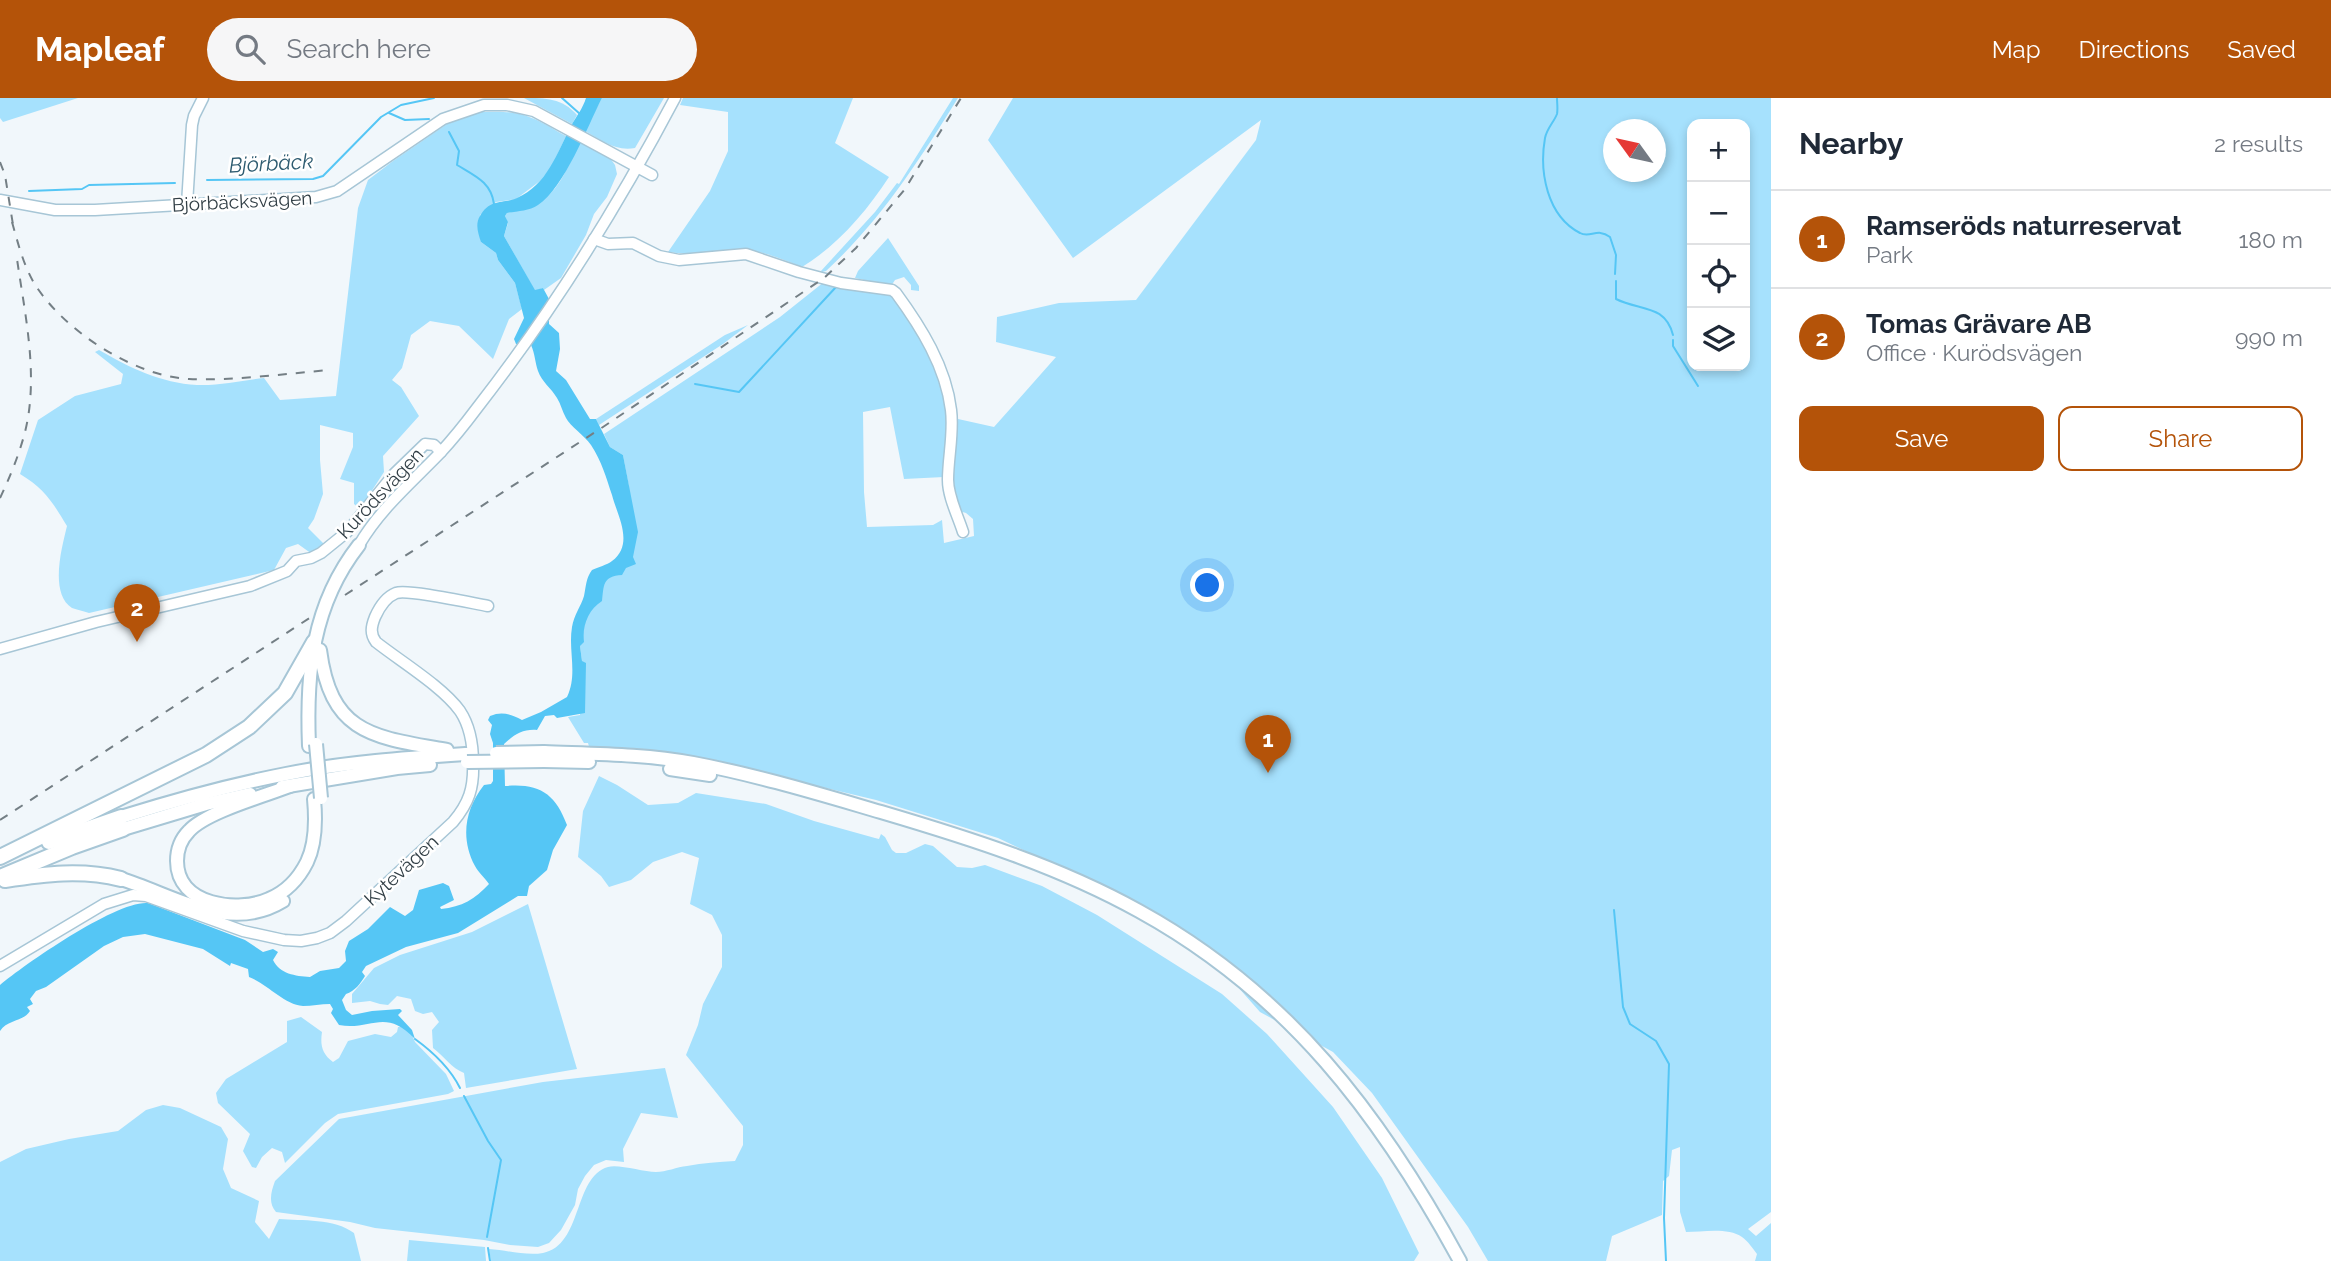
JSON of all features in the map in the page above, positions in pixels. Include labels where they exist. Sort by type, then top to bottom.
[{"type":"highway","points":[[0,860],[206,755],[239,734],[285,693],[317,646]]},
{"type":"highway","points":[[0,860],[67,835],[122,823]]},
{"type":"highway","points":[[0,879],[122,823]]},
{"type":"highway","points":[[0,879],[70,872],[95,873],[121,879]]},
{"type":"main road","points":[[121,879],[198,908],[219,913],[249,914],[268,909],[294,892],[313,867],[322,834],[313,745],[317,646],[336,580],[347,559],[359,545]]},
{"type":"main road","points":[[317,646],[330,692],[339,709],[353,723],[396,741],[467,758]]},
{"type":"main road","points":[[122,823],[204,792],[289,773],[399,758],[610,754],[691,763],[776,781],[984,844],[1053,870],[1139,911],[1175,933],[1259,995],[1314,1047],[1384,1134],[1467,1261]]},
{"type":"main road","points":[[544,756],[676,769],[773,788],[982,852],[1062,883],[1135,917],[1172,939],[1228,979],[1309,1053],[1366,1122],[1394,1162],[1450,1261]]},
{"type":"main road","points":[[122,823],[290,786],[467,758]]},
{"type":"main road","points":[[290,786],[214,815],[190,830],[179,849],[177,859],[178,870],[186,886],[201,897],[228,905],[248,906],[278,895],[295,880],[310,854],[318,799]]},
{"type":"main road","points":[[1433,1212],[1460,1261]]},
{"type":"street","points":[[187,204],[192,125],[203,98]]},
{"type":"street","points":[[359,545],[388,505],[441,452],[480,405],[519,351],[594,239],[676,98]]},
{"type":"street","name":"Björbäcksvägen","points":[[0,200],[72,210],[316,197],[337,191],[443,119],[484,105],[507,105],[534,111],[652,175]]},
{"type":"street","points":[[594,239],[608,244],[633,243],[659,256],[679,260],[746,254],[841,283],[892,290],[896,293],[922,331],[947,388],[951,411],[948,480],[963,532]]},
{"type":"street","name":"Kurödsvägen","points":[[0,649],[96,622],[250,586],[287,571],[296,561],[321,553],[347,532],[394,474],[425,444],[431,443],[441,452]]},
{"type":"street","name":"Kytevägen","points":[[0,966],[104,904],[133,895],[146,896],[243,931],[284,940],[301,941],[330,933],[453,822],[468,802],[474,780],[468,727],[460,711],[376,642],[372,636],[376,614],[390,596],[407,591],[488,606]]},
{"type":"shaded area","points":[[0,98],[78,98],[3,122],[0,118]]},
{"type":"shaded area","points":[[524,98],[553,100],[565,105],[577,115],[572,124]]},
{"type":"shaded area","points":[[586,98],[602,98],[557,185],[538,205],[507,213],[505,216],[508,222],[504,236],[535,290],[543,288],[549,299],[549,324],[559,333],[560,349],[556,371],[566,380],[590,419],[596,419],[610,447],[623,455],[638,532],[633,557],[636,564],[626,568],[622,575],[607,580],[602,601],[593,609],[585,624],[584,642],[580,646],[582,661],[586,663],[585,713],[557,718],[554,715],[545,716],[537,730],[519,733],[504,744],[505,786],[527,786],[544,792],[557,805],[567,825],[553,850],[547,870],[529,886],[527,896],[518,896],[458,933],[406,947],[366,966],[361,982],[342,1000],[346,1010],[352,1015],[400,1009],[402,1011],[398,1015],[412,1030],[415,1039],[404,1029],[386,1022],[339,1025],[331,1013],[333,1009],[330,1004],[296,1004],[249,977],[248,969],[231,963],[230,966],[203,949],[145,934],[123,937],[104,946],[46,987],[36,991],[30,999],[33,1004],[27,1007],[30,1011],[27,1015],[7,1024],[0,1031],[0,985],[72,935],[94,922],[134,905],[148,903],[245,940],[263,952],[273,949],[278,952],[273,960],[276,965],[294,975],[310,977],[320,971],[339,968],[346,961],[345,951],[349,941],[368,929],[390,907],[405,916],[413,910],[419,890],[443,883],[449,886],[454,900],[440,907],[441,909],[468,901],[489,884],[475,866],[466,834],[472,804],[484,785],[493,781],[493,743],[490,734],[492,725],[488,720],[494,714],[502,713],[522,720],[567,697],[572,680],[572,627],[584,596],[587,579],[592,570],[610,562],[619,554],[623,538],[608,482],[595,451],[568,421],[557,398],[542,378],[531,345],[516,344],[514,339],[524,318],[515,283],[496,253],[481,242],[478,222],[488,206],[517,198],[544,177]]},
{"type":"shaded area","points":[[602,98],[664,98],[635,148],[628,149],[609,144],[585,131]]},
{"type":"shaded area","points":[[683,98],[853,98],[835,143],[889,177],[850,227],[828,249],[802,267],[774,256],[751,251],[668,252],[710,191],[728,151],[728,112],[680,105]]},
{"type":"shaded area","points":[[953,98],[958,98],[898,189],[865,231],[822,272],[897,183],[899,184]]},
{"type":"shaded area","points":[[1013,98],[1771,98],[1771,1212],[1748,1229],[1756,1236],[1771,1223],[1771,1261],[1755,1261],[1757,1254],[1736,1234],[1722,1231],[1686,1232],[1680,1212],[1680,1147],[1672,1150],[1669,1176],[1663,1181],[1662,1215],[1612,1236],[1606,1261],[1488,1261],[1468,1227],[1372,1093],[1333,1052],[1260,1012],[1222,969],[1117,895],[998,838],[876,800],[763,773],[590,750],[588,743],[584,743],[568,717],[580,715],[580,646],[584,624],[600,584],[623,564],[629,487],[623,455],[610,447],[604,434],[780,317],[824,282],[892,294],[921,341],[946,393],[949,446],[944,477],[904,479],[890,407],[863,412],[867,527],[933,525],[942,520],[944,543],[974,536],[973,519],[959,511],[956,492],[951,486],[958,419],[994,427],[1056,357],[996,342],[997,317],[1059,303],[1136,300],[1256,140],[1261,120],[1073,258],[988,140]]},
{"type":"shaded area","points":[[482,112],[517,113],[566,136],[551,168],[540,181],[516,199],[496,202],[480,215],[481,242],[496,253],[515,283],[522,309],[509,319],[493,359],[459,326],[430,321],[411,335],[402,368],[392,380],[401,387],[419,416],[383,456],[384,472],[360,509],[354,504],[354,483],[340,479],[353,447],[353,433],[320,425],[323,494],[308,528],[324,544],[312,554],[298,544],[286,548],[274,570],[89,613],[72,608],[65,601],[59,581],[60,557],[67,526],[48,497],[20,474],[38,420],[75,396],[121,384],[123,374],[95,352],[99,350],[158,378],[184,384],[222,384],[264,378],[280,400],[336,396],[358,208],[368,180],[447,124]]},
{"type":"shaded area","points":[[580,142],[610,158],[617,174],[561,278],[544,290],[535,291],[504,236],[508,223],[505,216],[536,204],[546,197],[561,180]]},
{"type":"shaded area","points":[[888,238],[919,286],[919,291],[911,290],[911,285],[904,277],[895,280],[891,286],[855,278],[858,271]]},
{"type":"shaded area","points":[[748,325],[599,425],[596,419],[725,335]]},
{"type":"shaded area","points":[[599,776],[648,805],[678,803],[696,793],[766,804],[879,839],[881,834],[896,853],[906,853],[925,844],[933,846],[957,867],[985,865],[1042,886],[1097,915],[1222,994],[1267,1034],[1333,1107],[1382,1178],[1419,1253],[1414,1261],[491,1261],[489,1249],[536,1254],[556,1247],[572,1225],[589,1184],[597,1173],[608,1167],[656,1172],[735,1161],[743,1145],[743,1126],[686,1055],[703,1004],[722,967],[722,935],[712,915],[690,904],[699,858],[682,852],[653,862],[631,880],[609,887],[601,876],[578,857],[583,811]]},
{"type":"shaded area","points":[[528,904],[577,1069],[466,1088],[464,1073],[433,1048],[432,1030],[439,1022],[432,1012],[423,1014],[415,1011],[411,999],[397,996],[388,1005],[370,1001],[352,1003],[352,994],[374,968],[400,955],[472,932]]},
{"type":"shaded area","points":[[301,1017],[322,1032],[323,1049],[333,1062],[339,1058],[348,1041],[375,1034],[391,1037],[398,1027],[403,1027],[446,1074],[454,1091],[338,1114],[325,1123],[285,1163],[282,1152],[272,1148],[262,1157],[256,1168],[252,1167],[243,1151],[250,1134],[218,1103],[216,1093],[226,1079],[287,1042],[287,1021]]},
{"type":"shaded area","points":[[665,1068],[678,1118],[641,1113],[623,1149],[624,1162],[606,1160],[594,1165],[578,1189],[575,1205],[561,1230],[549,1243],[538,1247],[375,1228],[276,1212],[272,1205],[271,1193],[275,1181],[339,1119],[543,1082]]},
{"type":"shaded area","points":[[163,1105],[180,1108],[221,1127],[228,1139],[223,1169],[231,1188],[259,1201],[255,1222],[269,1239],[279,1219],[337,1225],[354,1233],[361,1261],[0,1261],[0,1162],[26,1149],[118,1131],[146,1110]]},
{"type":"shaded area","points":[[409,1240],[485,1247],[486,1261],[407,1261]]},
{"type":"waterway","name":"Björbäck","points":[[207,180],[313,179],[323,176],[381,117],[401,105],[434,98]]},
{"type":"waterway","name":"Björbäck","points":[[562,98],[580,114]]},
{"type":"waterway","points":[[1557,98],[1557,114],[1546,134],[1543,151],[1548,192],[1560,216],[1580,233],[1601,233],[1610,237],[1616,255],[1615,274]]},
{"type":"waterway","points":[[389,113],[405,120],[429,119]]},
{"type":"waterway","points":[[449,132],[459,151],[457,165],[486,185],[494,204]]},
{"type":"waterway","name":"Björbäck","points":[[29,191],[82,189],[89,185],[175,183]]},
{"type":"waterway","points":[[1616,281],[1616,299],[1658,313],[1669,325],[1673,335]]},
{"type":"waterway","points":[[695,384],[739,392],[836,287]]},
{"type":"waterway","points":[[1673,340],[1673,346],[1698,386]]},
{"type":"waterway","points":[[1614,910],[1623,1007],[1630,1024],[1656,1041],[1669,1064],[1664,1218],[1666,1261]]},
{"type":"waterway","points":[[415,1039],[440,1061],[460,1088]]},
{"type":"waterway","points":[[464,1096],[501,1160],[487,1237]]},
{"type":"waterway","points":[[488,1248],[490,1261]]},
{"type":"railway","points":[[345,595],[603,427],[824,278],[856,248],[905,189],[961,98]]},
{"type":"railway","points":[[0,162],[5,175],[14,231]]},
{"type":"railway","points":[[12,222],[27,268],[47,300],[81,333],[123,360],[167,376],[189,379],[240,378],[328,370]]},
{"type":"railway","points":[[0,498],[23,441],[31,389],[27,324],[17,259]]},
{"type":"railway","points":[[0,820],[311,617]]},
{"type":"place","name":"Tomas Grävare AB","points":[[137,642]]},
{"type":"place","name":"Ramseröds naturreservat","points":[[1268,773]]}]
